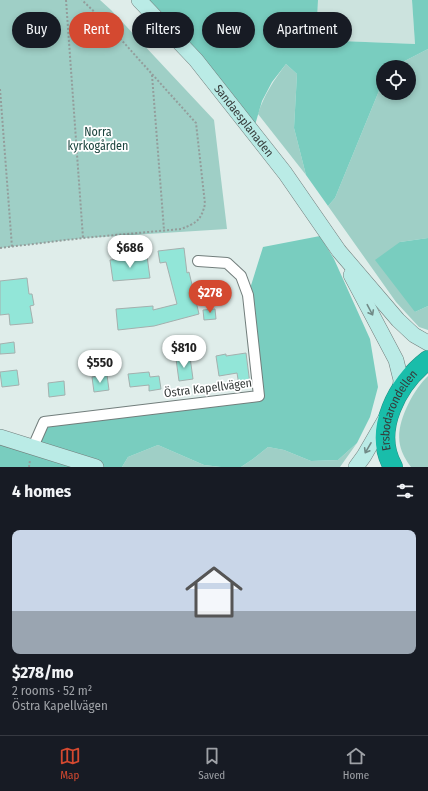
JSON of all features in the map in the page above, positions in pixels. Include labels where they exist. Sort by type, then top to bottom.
[{"type":"highway","name":"Ersbodarondellen","points":[[393,467],[388,454],[386,442],[387,425],[397,398],[409,378],[428,360]]},
{"type":"main road","name":"Sandaesplanaden","points":[[139,0],[200,66],[285,173],[338,251],[391,349],[399,369],[400,380],[397,398]]},
{"type":"main road","name":"Sandaesplanaden","points":[[338,251],[398,320],[414,335],[428,343]]},
{"type":"main road","points":[[356,467],[364,456],[397,398]]},
{"type":"main road","points":[[0,438],[96,467]]},
{"type":"street","name":"Östra Kapellvägen","points":[[33,447],[44,422],[259,396],[248,295],[241,276],[227,263],[198,262]]},
{"type":"path","points":[[66,0],[84,238]]},
{"type":"path","points":[[0,248],[181,229],[193,224],[203,215],[205,204],[196,123],[152,73],[82,0]]},
{"type":"path","points":[[152,73],[164,230]]},
{"type":"path","points":[[0,89],[12,247]]},
{"type":"shaded area","points":[[318,0],[412,0],[415,44],[352,41],[352,12],[317,12]]},
{"type":"green space","name":"Norra kyrkogården","points":[[0,0],[100,0],[113,12],[69,12],[69,48],[124,48],[124,24],[132,32],[132,48],[147,48],[214,120],[227,229],[84,238],[0,248]]},
{"type":"green space","points":[[139,0],[318,0],[317,12],[263,12],[263,48],[352,48],[352,41],[415,44],[412,0],[428,0],[428,49],[407,60],[376,60],[376,98],[335,198],[328,206],[306,175],[294,128],[297,74],[286,64],[272,82],[262,101],[253,132],[180,48],[194,48],[194,12],[149,12]]},
{"type":"green space","points":[[428,49],[428,238],[400,242],[415,312],[428,306],[428,330],[419,327],[396,302],[328,206],[335,198],[376,98],[376,100],[416,100],[416,60],[407,60]]},
{"type":"green space","points":[[286,64],[297,74],[294,128],[306,175],[258,114],[263,100]]},
{"type":"green space","points":[[320,236],[334,259],[370,339],[378,387],[370,417],[357,443],[338,460],[311,461],[284,450],[268,447],[241,467],[221,467],[204,465],[158,445],[128,457],[122,467],[0,467],[0,437],[33,447],[44,422],[259,396],[248,295],[263,247]]},
{"type":"green space","points":[[428,238],[428,306],[415,312],[375,260],[400,242]]},
{"type":"green space","points":[[428,376],[428,467],[411,467],[404,457],[400,445],[400,427],[411,398]]},
{"type":"green space","points":[[357,443],[340,467],[241,467],[268,447],[284,450],[311,461],[338,460]]},
{"type":"green space","points":[[158,445],[204,465],[221,467],[122,467],[128,457]]},
{"type":"building","points":[[184,248],[187,273],[189,272],[199,314],[154,326],[118,330],[116,309],[153,306],[153,310],[177,304],[166,262],[160,263],[158,251]]},
{"type":"building","points":[[147,256],[150,278],[113,281],[110,260]]},
{"type":"building","points":[[27,278],[29,294],[32,294],[34,305],[30,306],[33,323],[10,325],[9,314],[0,315],[0,281]]},
{"type":"building","points":[[215,309],[216,319],[204,320],[203,310]]},
{"type":"building","points":[[14,342],[15,353],[0,354],[0,344]]},
{"type":"building","points":[[246,353],[250,384],[239,385],[237,373],[219,376],[216,356]]},
{"type":"building","points":[[190,357],[193,379],[179,381],[176,359]]},
{"type":"building","points":[[17,370],[19,385],[2,387],[0,372]]},
{"type":"building","points":[[149,372],[150,377],[159,376],[161,389],[149,391],[149,385],[130,387],[128,374]]},
{"type":"building","points":[[107,375],[109,390],[94,392],[92,377]]},
{"type":"building","points":[[64,381],[65,395],[49,397],[48,383]]}]
